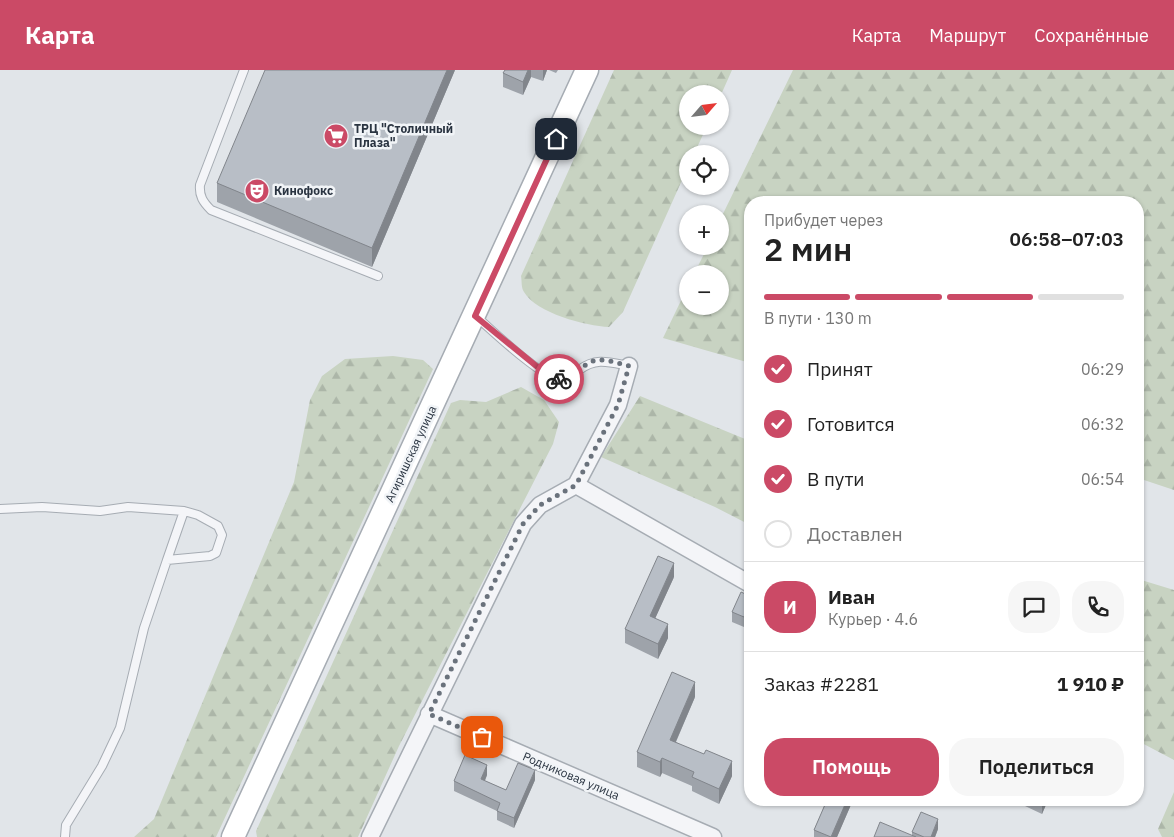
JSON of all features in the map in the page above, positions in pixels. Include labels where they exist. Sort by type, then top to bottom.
[{"type":"street","name":"Агиришская улица","points":[[233,837],[587,70]]},
{"type":"street","points":[[370,837],[523,524],[540,505],[576,485],[618,405],[629,366]]},
{"type":"street","points":[[576,485],[744,581]]},
{"type":"street","name":"Родниковая улица","points":[[429,714],[713,837]]},
{"type":"lane","points":[[244,70],[200,185],[200,194],[204,203],[211,210],[378,276]]},
{"type":"lane","points":[[475,316],[554,379],[563,380],[598,360],[629,366]]},
{"type":"lane","points":[[0,509],[42,507],[100,511],[128,507],[184,511],[198,515],[218,526],[222,535],[220,546],[216,552],[210,556],[167,560]]},
{"type":"lane","points":[[65,837],[66,825],[102,766],[120,728],[144,628],[184,511]]},
{"type":"green space","points":[[614,70],[732,70],[725,85],[679,85],[679,135],[703,135],[698,145],[679,145],[679,187],[623,312],[609,327],[575,321],[539,306],[524,292],[521,276]]},
{"type":"green space","points":[[793,70],[1174,70],[1174,490],[1144,480],[1144,196],[744,196],[744,361],[663,338],[679,305],[679,315],[729,315],[729,265],[698,265],[704,255],[729,255],[729,205],[727,205]]},
{"type":"green space","points":[[393,356],[423,360],[433,369],[216,837],[134,837],[154,819],[294,482],[310,400],[322,376],[345,359]]},
{"type":"green space","points":[[521,387],[544,400],[559,422],[553,444],[399,746],[358,837],[257,837],[256,831],[451,403],[460,400],[486,402]]},
{"type":"green space","points":[[640,396],[744,439],[744,522],[715,507],[601,457]]},
{"type":"green space","points":[[1144,581],[1174,590],[1174,760],[1144,744]]},
{"type":"green space","points":[[1174,792],[1174,837],[1162,837],[1158,829]]},
{"type":"building","name":"ТРЦ \"Столичный Плаза\"","points":[[265,70],[447,70],[372,248],[217,183]]},
{"type":"building","points":[[505,70],[528,70],[523,82],[503,73]]},
{"type":"building","points":[[658,556],[674,563],[650,616],[668,624],[658,644],[625,629]]},
{"type":"building","points":[[741,592],[744,593],[744,617],[732,612]]},
{"type":"building","points":[[672,672],[695,682],[670,740],[704,754],[706,750],[732,761],[719,789],[692,777],[694,772],[662,758],[660,762],[637,752]]},
{"type":"building","points":[[465,755],[487,765],[481,779],[506,790],[518,763],[535,770],[514,818],[497,811],[500,803],[454,781]]},
{"type":"building","points":[[824,806],[844,806],[831,837],[814,830]]},
{"type":"building","points":[[921,812],[938,819],[931,837],[924,837],[912,832]]},
{"type":"building","points":[[880,822],[916,837],[874,837]]},
{"type":"way so far","points":[[482,737],[429,714],[523,524],[540,505],[576,485],[618,405],[629,366],[598,360],[563,380],[559,379]]},
{"type":"place","name":"ТРЦ \"Столичный Плаза\"","points":[[336,136]]},
{"type":"place","name":"Кинофокс","points":[[257,191]]},
{"type":"route","points":[[556,139],[475,316],[546,374],[554,379],[559,379]]}]
